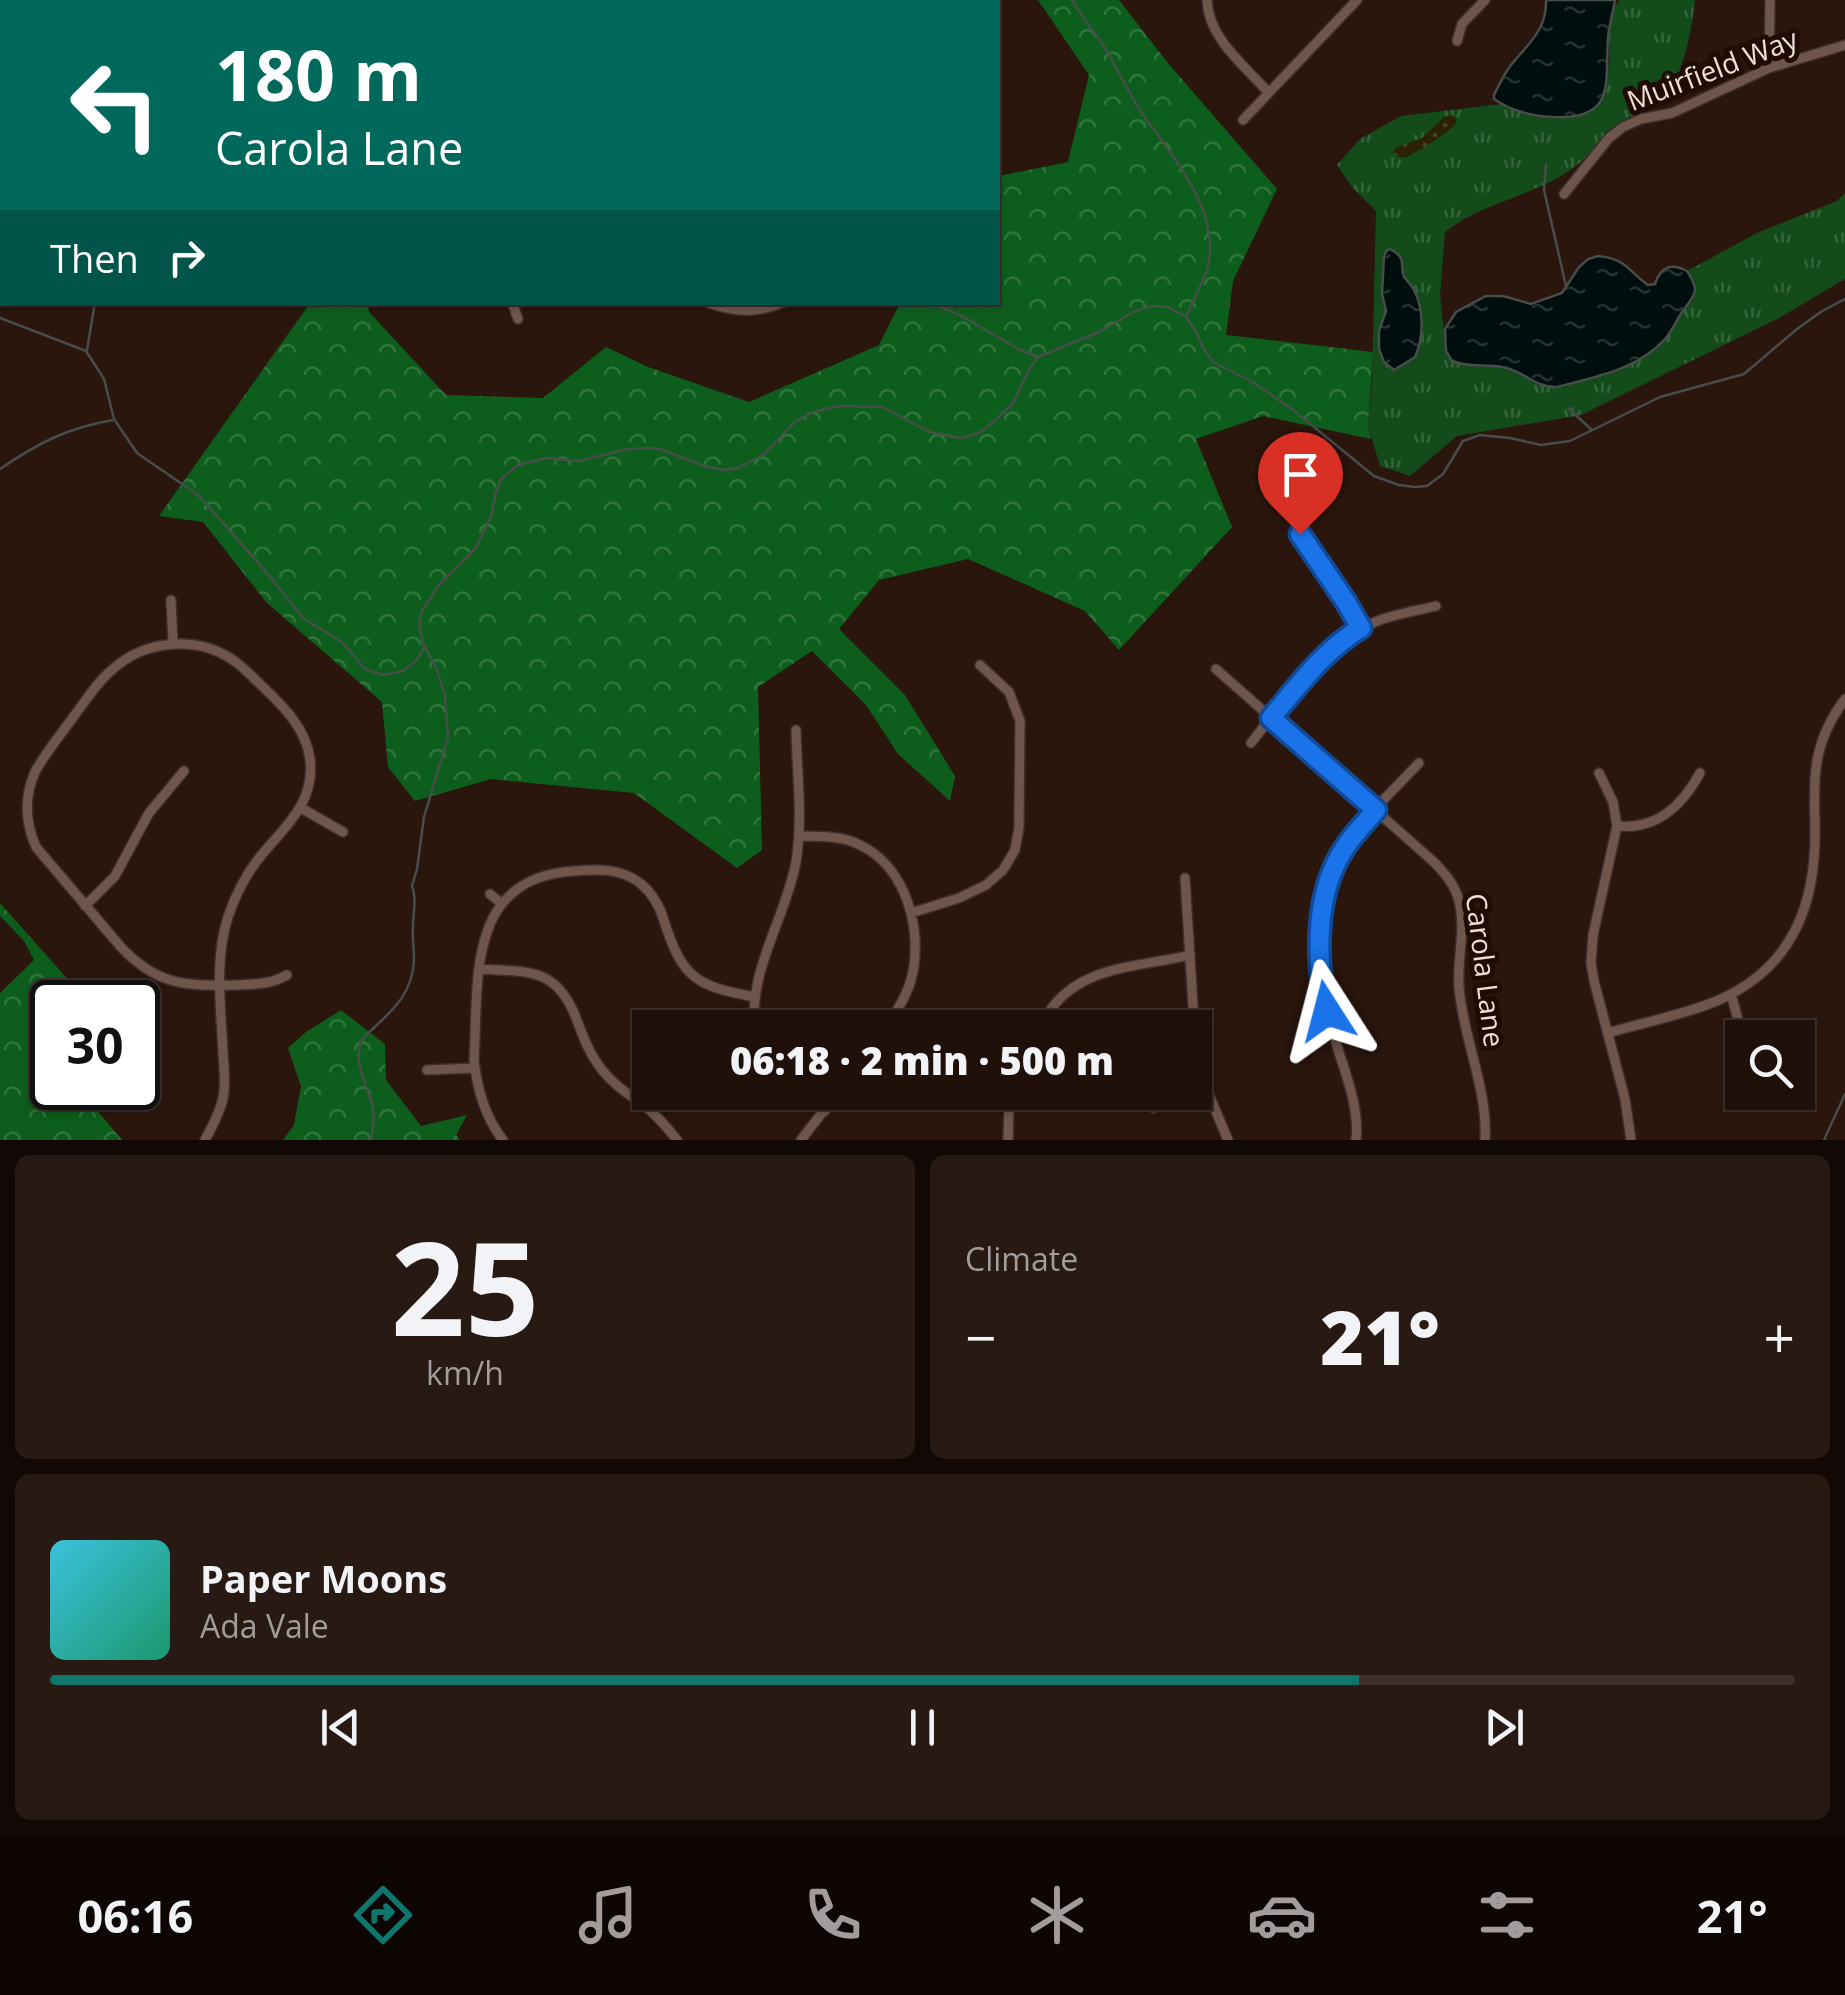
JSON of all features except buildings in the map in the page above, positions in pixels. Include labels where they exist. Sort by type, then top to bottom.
[{"type":"street","points":[[1207,0],[1208,16],[1220,38],[1268,92]]},
{"type":"street","points":[[1243,120],[1357,0]]},
{"type":"street","points":[[1457,41],[1462,24],[1486,0]]},
{"type":"street","points":[[1769,68],[1770,0]]},
{"type":"street","name":"Muirfield Way","points":[[1564,194],[1609,138],[1623,127],[1672,113],[1769,68],[1845,44]]},
{"type":"street","points":[[513,305],[518,319]]},
{"type":"street","points":[[716,305],[754,312],[775,305]]},
{"type":"street","points":[[1300,534],[1361,628]]},
{"type":"street","points":[[171,600],[172,644]]},
{"type":"street","points":[[1252,743],[1321,659],[1343,640],[1392,616],[1436,606]]},
{"type":"street","points":[[205,1140],[221,1106],[224,1086],[220,985],[221,948],[234,901],[253,866],[300,808],[310,780],[310,760],[296,722],[234,660],[207,648],[172,644],[138,652],[112,668],[45,755],[31,781],[26,814],[32,838],[42,856],[127,954],[151,972],[179,984],[206,987],[220,985],[263,984],[287,975]]},
{"type":"street","points":[[911,913],[960,898],[986,885],[1004,870],[1016,850],[1020,721],[1004,686],[980,664]]},
{"type":"street","name":"Carola Lane","points":[[1216,669],[1434,862],[1452,884],[1462,925],[1460,987],[1485,1111],[1484,1140]]},
{"type":"street","points":[[1608,1032],[1692,1010],[1731,994],[1773,960],[1793,934],[1804,912],[1815,866],[1816,760],[1825,732],[1845,700]]},
{"type":"street","points":[[755,1010],[755,997],[791,882],[799,836],[796,730]]},
{"type":"street","points":[[1356,1140],[1356,1117],[1323,994],[1321,928],[1331,873],[1346,845],[1419,763]]},
{"type":"street","points":[[85,906],[115,876],[148,814],[184,772]]},
{"type":"street","points":[[1617,826],[1648,823],[1670,813],[1700,773]]},
{"type":"street","points":[[1599,774],[1613,802],[1617,826],[1591,954],[1631,1140]]},
{"type":"street","points":[[300,808],[343,832]]},
{"type":"street","points":[[799,836],[858,844],[890,870],[902,890],[911,913],[916,946],[912,978],[897,1010]]},
{"type":"street","points":[[503,1140],[484,1106],[475,1068],[479,969],[484,935],[502,904],[519,888],[547,874],[597,869],[619,872],[640,883],[655,900],[673,948],[690,974],[716,989],[755,997]]},
{"type":"street","points":[[1185,878],[1194,1010]]},
{"type":"street","points":[[490,894],[502,904]]},
{"type":"street","points":[[1050,1010],[1068,991],[1093,976],[1190,954]]},
{"type":"street","points":[[479,969],[536,974],[556,985],[571,1002],[598,1066],[620,1089],[657,1116],[677,1140]]},
{"type":"street","points":[[1731,994],[1738,1020]]},
{"type":"street","points":[[427,1070],[475,1068]]},
{"type":"street","points":[[1212,1102],[1228,1140]]},
{"type":"street","points":[[1008,1140],[1009,1110]]},
{"type":"street","points":[[801,1140],[825,1111]]},
{"type":"green space","points":[[1038,0],[1119,0],[1277,189],[1233,281],[1226,335],[1373,352],[1368,426],[1371,439],[1263,416],[1196,439],[1232,527],[1119,650],[1085,611],[968,559],[879,580],[839,629],[905,695],[955,776],[950,801],[898,754],[866,705],[812,651],[758,687],[762,850],[737,868],[634,793],[491,779],[415,801],[388,767],[382,702],[267,603],[203,522],[159,516],[309,305],[368,305],[369,312],[446,395],[543,398],[606,347],[648,367],[749,402],[879,345],[899,305],[1000,305],[1000,176],[1068,162],[1089,75]]},
{"type":"green space","points":[[1620,0],[1695,0],[1689,39],[1675,81],[1661,101],[1620,123],[1582,161],[1560,176],[1476,213],[1445,232],[1440,295],[1446,351],[1473,366],[1502,367],[1524,376],[1612,373],[1656,348],[1674,327],[1693,300],[1693,279],[1687,271],[1757,233],[1837,201],[1845,193],[1845,279],[1779,318],[1581,415],[1457,436],[1410,476],[1380,466],[1368,426],[1376,211],[1337,165],[1360,139],[1401,116],[1501,104],[1546,117],[1578,117],[1609,69],[1609,28]],"holes":[[[1384,257],[1403,274],[1412,290],[1420,329],[1419,348],[1384,362],[1379,349],[1379,331],[1386,311]]]},
{"type":"green space","points":[[0,903],[68,980],[30,980],[30,1110],[97,1110],[122,1140],[0,1140],[0,993],[34,960],[24,941],[0,916]]},
{"type":"green space","points":[[341,1010],[385,1044],[386,1080],[421,1126],[467,1115],[456,1135],[460,1140],[283,1140],[294,1125],[301,1086],[288,1048]]},
{"type":"sand","points":[[1452,115],[1456,123],[1426,146],[1406,157],[1393,153],[1395,148],[1422,138],[1444,117]]},
{"type":"water","points":[[1546,0],[1615,0],[1606,84],[1603,96],[1588,112],[1573,116],[1537,115],[1494,99],[1506,72],[1540,28]]},
{"type":"water","points":[[1390,249],[1401,259],[1404,277],[1414,289],[1422,323],[1415,357],[1394,370],[1384,362],[1379,349],[1379,331],[1386,311],[1382,294],[1384,257]]},
{"type":"water","points":[[1598,256],[1621,263],[1648,285],[1655,284],[1660,273],[1671,267],[1687,271],[1695,288],[1693,297],[1654,350],[1614,371],[1557,387],[1542,385],[1509,369],[1452,361],[1446,351],[1445,329],[1456,312],[1486,296],[1531,304],[1562,293],[1579,267]]},
{"type":"waterway","points":[[1072,0],[1187,177],[1204,212],[1209,231],[1209,260],[1187,316]]},
{"type":"waterway","points":[[1546,165],[1544,190],[1566,286]]},
{"type":"waterway","points":[[371,1140],[374,1112],[360,1064],[360,1047],[363,1038],[397,1004],[413,972],[412,886],[424,817],[448,737],[445,696],[436,667],[423,644],[421,613],[438,586],[475,549],[491,517],[501,479],[518,465],[546,458],[579,461],[628,449],[651,448],[707,467],[738,468],[763,455],[795,422],[813,412],[839,406],[882,407],[930,432],[969,436],[991,424],[1013,403],[1038,357],[1150,306],[1168,307],[1186,317],[1213,362],[1251,381],[1292,409],[1374,476],[1399,485],[1427,486],[1443,474],[1463,441],[1480,435],[1541,445],[1570,441],[1660,397],[1744,374],[1797,329],[1845,299]]},
{"type":"waterway","points":[[87,350],[94,305]]},
{"type":"waterway","points":[[935,305],[1038,357]]},
{"type":"waterway","points":[[0,318],[86,351],[104,379],[114,419],[137,453],[198,495],[303,618],[342,642],[365,669],[383,675],[403,671],[424,648]]},
{"type":"waterway","points":[[1568,408],[1592,430]]},
{"type":"waterway","points":[[0,469],[54,438],[113,420]]},
{"type":"waterway","points":[[1824,1140],[1845,1094]]},
{"type":"route","points":[[1300,534],[1361,628],[1321,659],[1271,718],[1376,810],[1346,845],[1327,889],[1319,952],[1327,1011]]}]
